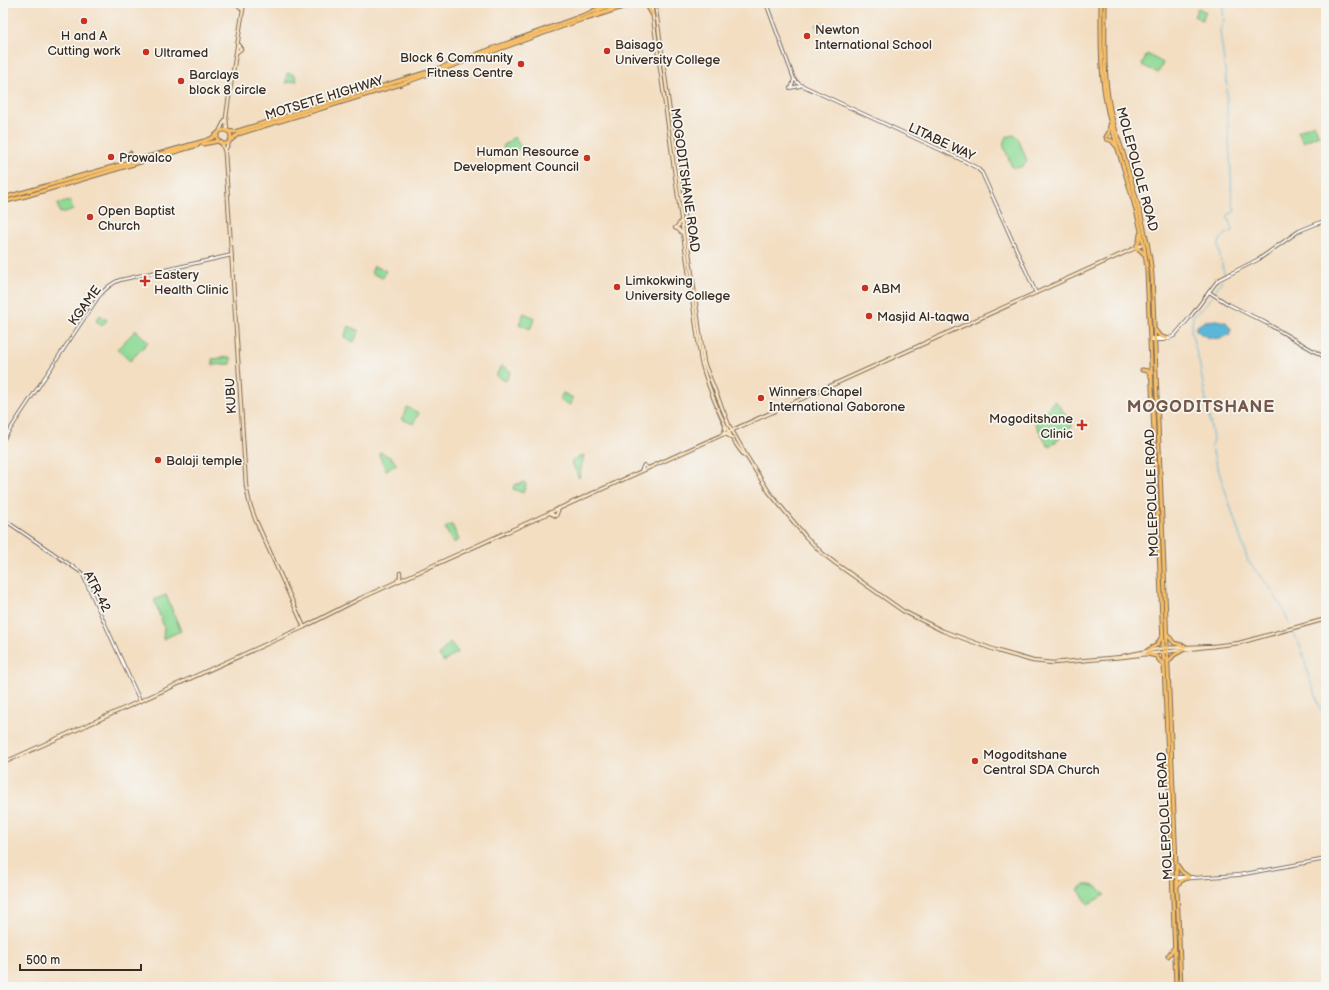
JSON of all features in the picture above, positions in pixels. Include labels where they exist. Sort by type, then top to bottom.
[{"type":"main road","points":[[3,202],[205,143],[226,143],[230,140],[231,134],[228,131],[226,118],[242,9],[238,5],[243,3]]},
{"type":"main road","points":[[231,81],[243,3]]},
{"type":"main road","points":[[586,14],[611,3]]},
{"type":"main road","name":"MOTSETE HIGHWAY","points":[[228,131],[234,132],[241,130],[392,84],[617,3]]},
{"type":"main road","name":"MOTSETE HIGHWAY","points":[[230,140],[238,134],[401,84],[628,3]]},
{"type":"main road","points":[[566,25],[634,3],[646,4],[652,14]]},
{"type":"main road","name":"MOGODITSHANE ROAD","points":[[651,3],[701,361],[709,386],[733,439],[747,458]]},
{"type":"main road","points":[[655,8],[656,3]]},
{"type":"main road","name":"MOLEPOLOLE ROAD","points":[[1101,3],[1102,72],[1105,98],[1110,124],[1141,232],[1146,244],[1146,289],[1154,415],[1162,635],[1168,663],[1181,987]]},
{"type":"main road","name":"MOLEPOLOLE ROAD","points":[[1105,3],[1105,72],[1110,111],[1134,193],[1152,274],[1166,613],[1164,667],[1176,987]]},
{"type":"main road","name":"MOGODITSHANE ROAD","points":[[655,8],[703,358],[727,424]]},
{"type":"main road","points":[[220,142],[218,138],[219,133],[226,118]]},
{"type":"main road","points":[[670,118],[672,122],[675,123]]},
{"type":"main road","points":[[1110,124],[1109,132],[1106,138],[1112,141],[1117,147]]},
{"type":"main road","points":[[3,198],[204,141],[212,138],[224,130],[228,131]]},
{"type":"main road","name":"KUBU","points":[[225,153],[230,140]]},
{"type":"main road","name":"KUBU","points":[[220,142],[225,153],[246,490],[256,521],[304,627]]},
{"type":"main road","points":[[122,165],[128,162],[131,154],[140,160]]},
{"type":"main road","points":[[681,221],[675,228],[683,235]]},
{"type":"main road","points":[[1136,247],[1141,232]]},
{"type":"main road","points":[[3,763],[309,625],[359,599],[550,512],[1136,247],[1146,244]]},
{"type":"main road","points":[[1136,247],[1146,257]]},
{"type":"main road","points":[[1154,328],[1158,336],[1167,338]]},
{"type":"main road","points":[[1142,370],[1148,371],[1152,379]]},
{"type":"main road","points":[[1150,420],[1154,415]]},
{"type":"main road","points":[[722,434],[727,424],[736,428]]},
{"type":"main road","points":[[734,435],[736,428]]},
{"type":"main road","name":"MOGODITSHANE ROAD","points":[[730,431],[734,435],[747,458]]},
{"type":"main road","points":[[1154,441],[1156,433],[1158,432]]},
{"type":"main road","points":[[722,434],[728,435],[733,439]]},
{"type":"main road","points":[[747,458],[771,495],[806,537],[822,553],[890,602],[927,624],[971,643],[998,652],[1053,663],[1117,657],[1146,654],[1165,650],[1214,646],[1255,639],[1326,619]]},
{"type":"main road","points":[[1161,502],[1164,495]]},
{"type":"main road","points":[[550,512],[556,516],[559,508]]},
{"type":"main road","points":[[395,583],[400,579],[400,573],[407,578]]},
{"type":"main road","points":[[1166,613],[1169,607]]},
{"type":"main road","points":[[302,622],[309,625]]},
{"type":"main road","points":[[1166,632],[1172,642],[1184,648]]},
{"type":"main road","points":[[1148,650],[1157,645],[1162,635]]},
{"type":"main road","points":[[1168,663],[1174,655],[1184,648]]},
{"type":"main road","points":[[1117,657],[1148,650],[1165,650]]},
{"type":"main road","points":[[1146,654],[1156,656],[1161,660],[1164,667]]},
{"type":"main road","points":[[1176,861],[1180,870],[1188,878],[1181,881],[1177,886]]},
{"type":"main road","points":[[1168,956],[1173,952],[1174,947]]},
{"type":"street","name":"LITABE WAY","points":[[766,3],[794,79],[801,86],[980,170],[1036,293]]},
{"type":"street","points":[[794,79],[791,87],[801,86]]},
{"type":"street","points":[[1150,339],[1167,338],[1178,332],[1218,280],[1259,259],[1299,231],[1326,220]]},
{"type":"street","name":"KGAME","points":[[3,440],[99,296],[107,287],[126,279],[232,255]]},
{"type":"street","points":[[1208,292],[1291,337],[1326,358]]},
{"type":"street","name":"ATR-42","points":[[3,520],[82,573],[140,701]]},
{"type":"street","points":[[1172,878],[1239,875],[1326,859]]},
{"type":"green space","points":[[1198,8],[1206,12],[1202,20],[1194,16]]},
{"type":"green space","points":[[823,22],[827,30],[819,33],[816,25]]},
{"type":"green space","points":[[1147,54],[1163,63],[1158,73],[1142,65]]},
{"type":"green space","points":[[287,73],[295,75],[297,81],[286,83]]},
{"type":"green space","points":[[1314,124],[1319,135],[1303,142],[1298,131]]},
{"type":"green space","points":[[1013,135],[1018,138],[1027,161],[1024,165],[1018,168],[1012,167],[1003,144],[1006,137]]},
{"type":"green space","points":[[514,137],[521,147],[514,154],[503,148],[504,145]]},
{"type":"green space","points":[[70,201],[73,210],[60,213],[57,204]]},
{"type":"green space","points":[[374,266],[386,271],[383,278],[371,273]]},
{"type":"green space","points":[[524,313],[535,318],[530,329],[519,324]]},
{"type":"green space","points":[[100,315],[107,320],[102,326],[96,321]]},
{"type":"green space","points":[[349,326],[359,331],[354,342],[344,337]]},
{"type":"green space","points":[[136,330],[148,342],[130,361],[117,349]]},
{"type":"green space","points":[[231,357],[231,364],[213,365],[212,359]]},
{"type":"green space","points":[[501,366],[511,371],[506,381],[496,376]]},
{"type":"green space","points":[[563,393],[573,398],[570,405],[559,400]]},
{"type":"green space","points":[[1054,401],[1057,403],[1072,426],[1051,446],[1048,446],[1035,423]]},
{"type":"green space","points":[[407,407],[419,413],[413,424],[402,419]]},
{"type":"green space","points":[[380,452],[392,458],[397,465],[386,470],[379,455]]},
{"type":"green space","points":[[584,455],[579,478],[571,461]]},
{"type":"green space","points":[[525,482],[526,485],[523,493],[513,489],[514,485]]},
{"type":"green space","points":[[452,525],[459,540],[453,543],[445,528]]},
{"type":"green space","points":[[166,595],[181,631],[163,639],[164,627],[154,600]]},
{"type":"green space","points":[[450,642],[458,652],[444,662],[439,655]]},
{"type":"green space","points":[[1084,885],[1096,887],[1105,895],[1088,904],[1078,889]]},
{"type":"water","points":[[1216,320],[1226,322],[1231,329],[1229,335],[1220,338],[1212,338],[1196,330],[1196,327],[1205,321]]},
{"type":"waterway","points":[[1222,3],[1224,20],[1220,30],[1227,86]]},
{"type":"waterway","points":[[1224,273],[1219,254],[1219,243],[1221,238],[1233,231],[1227,216],[1235,211],[1232,201],[1227,89]]},
{"type":"waterway","points":[[1215,291],[1222,280]]},
{"type":"waterway","points":[[1200,366],[1191,331],[1193,316],[1203,308],[1211,297]]},
{"type":"waterway","points":[[1200,367],[1213,439],[1211,447]]},
{"type":"waterway","points":[[1212,450],[1248,561],[1270,588],[1283,609],[1289,624]]},
{"type":"waterway","points":[[1292,630],[1301,648],[1309,678]]},
{"type":"waterway","points":[[1310,680],[1326,723]]},
{"type":"place","name":"H and A Cutting work","points":[[84,21]]},
{"type":"place","name":"Newton International School","points":[[807,36]]},
{"type":"place","name":"Baisago University College","points":[[607,51]]},
{"type":"place","name":"Ultramed","points":[[146,52]]},
{"type":"place","name":"Block 6 Community Fitness Centre","points":[[521,64]]},
{"type":"place","name":"Barclays block 8 circle","points":[[181,81]]},
{"type":"place","name":"Prowalco","points":[[111,157]]},
{"type":"place","name":"Human Resource Development Council","points":[[587,158]]},
{"type":"place","name":"Open Baptist Church","points":[[90,217]]},
{"type":"place","name":"Eastery Health Clinic","points":[[145,281]]},
{"type":"place","name":"Limkokwing University College","points":[[617,287]]},
{"type":"place","name":"ABM","points":[[865,288]]},
{"type":"place","name":"Masjid Al-taqwa","points":[[869,316]]},
{"type":"place","name":"Winners Chapel International Gaborone","points":[[761,398]]},
{"type":"place","name":"Mogoditshane Clinic","points":[[1082,425]]},
{"type":"place","name":"Balaji temple","points":[[158,460]]},
{"type":"place","name":"Mogoditshane Central SDA Church","points":[[975,761]]},
{"type":"district","name":"MOGODITSHANE","points":[[1201,406]]}]
